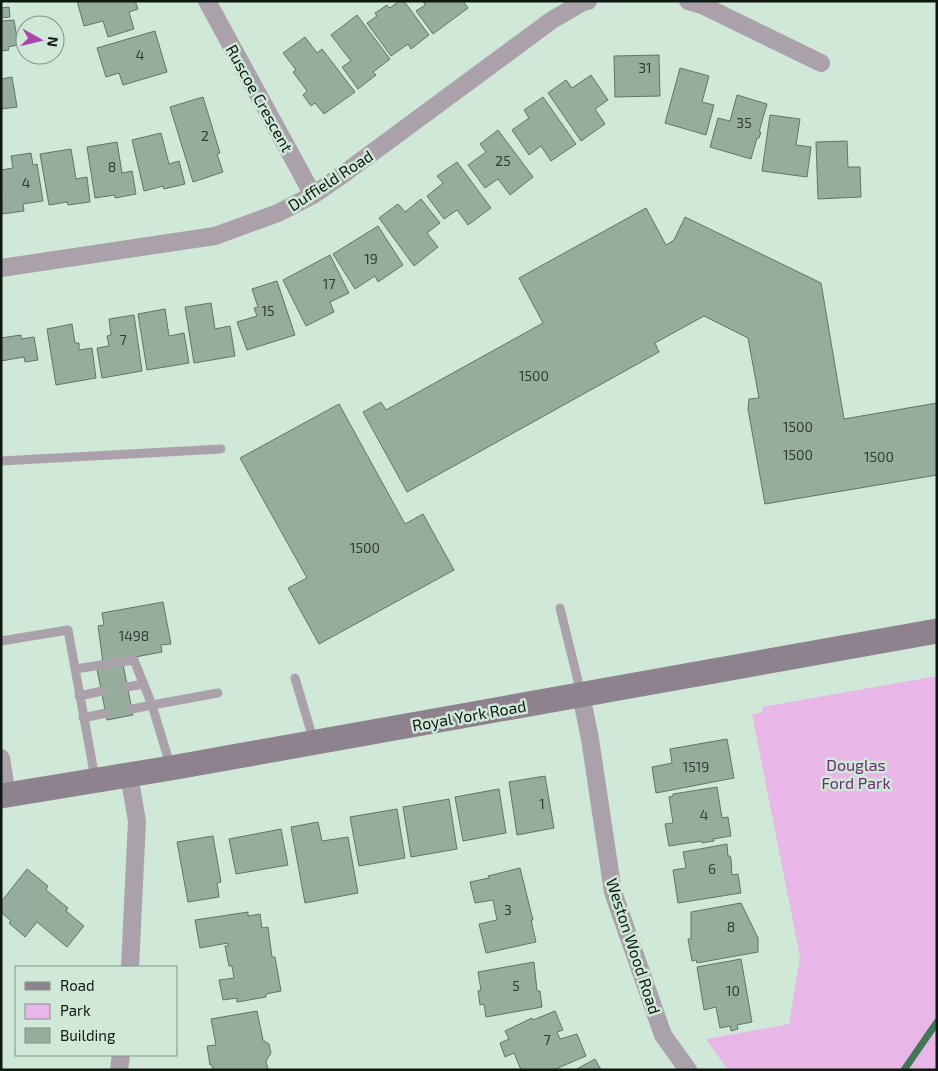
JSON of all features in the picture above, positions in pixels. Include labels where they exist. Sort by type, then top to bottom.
[{"type":"main road","name":"Royal York Road","points":[[4,796],[171,768],[937,631]]},
{"type":"street","name":"Ruscoe Crescent","points":[[207,1],[313,194]]},
{"type":"street","name":"Duffield Road","points":[[1,268],[215,236],[278,214],[342,175],[552,20],[588,1]]},
{"type":"street","points":[[688,1],[702,5],[822,63]]},
{"type":"street","name":"Weston Wood Road","points":[[581,695],[590,739],[613,892],[663,1035],[688,1070]]},
{"type":"street","points":[[1,758],[4,796]]},
{"type":"street","points":[[129,775],[137,821],[130,966]]},
{"type":"street","points":[[119,1070],[121,1056]]},
{"type":"lane","points":[[1,461],[221,448]]},
{"type":"lane","points":[[560,608],[581,695]]},
{"type":"lane","points":[[1,641],[68,630],[95,780]]},
{"type":"lane","points":[[75,669],[134,660],[152,705],[171,768]]},
{"type":"lane","points":[[295,678],[314,742]]},
{"type":"lane","points":[[128,687],[144,684]]},
{"type":"lane","points":[[79,696],[102,692]]},
{"type":"lane","points":[[132,709],[218,693]]},
{"type":"lane","points":[[84,718],[106,713]]},
{"type":"green space","name":"Douglas Ford Park","points":[[937,676],[937,1070],[728,1070],[706,1039],[789,1024],[800,957],[752,714],[763,712],[762,707]]},
{"type":"building","points":[[77,1],[135,1],[138,9],[129,12],[134,29],[108,37],[103,21],[84,26]]},
{"type":"building","points":[[399,1],[404,1],[429,35],[411,49],[408,44],[391,56],[367,23],[377,16],[375,13],[387,5],[390,8]]},
{"type":"building","points":[[423,1],[463,1],[468,8],[433,34],[416,11],[425,5]]},
{"type":"building","points":[[9,7],[10,17],[1,18],[1,8]]},
{"type":"building","points":[[357,15],[390,59],[373,72],[376,75],[358,89],[342,67],[351,61],[331,35]]},
{"type":"building","points":[[14,20],[15,46],[8,47],[9,50],[1,51],[1,21]]},
{"type":"building","points":[[155,31],[167,72],[123,85],[119,73],[106,77],[97,48]]},
{"type":"building","points":[[305,37],[317,53],[322,49],[355,92],[324,114],[315,103],[311,106],[303,95],[307,91],[293,72],[296,70],[283,53]]},
{"type":"building","points":[[659,55],[660,96],[615,97],[614,56]]},
{"type":"building","points":[[680,68],[709,76],[702,102],[714,105],[706,135],[665,123]]},
{"type":"building","points":[[591,75],[608,100],[595,109],[605,124],[581,141],[548,93],[566,80],[572,88]]},
{"type":"building","points":[[12,77],[17,107],[1,109],[1,79]]},
{"type":"building","points":[[737,95],[767,104],[759,132],[761,132],[759,138],[757,138],[751,159],[710,147],[718,118],[730,121]]},
{"type":"building","points":[[203,97],[220,153],[217,154],[223,172],[193,182],[170,107]]},
{"type":"building","points":[[543,97],[576,144],[551,161],[541,146],[529,155],[512,130],[529,118],[524,110]]},
{"type":"building","points":[[770,115],[800,119],[796,145],[811,147],[807,177],[762,171]]},
{"type":"building","points":[[498,130],[533,177],[510,195],[498,179],[485,188],[468,165],[486,152],[480,144]]},
{"type":"building","points":[[161,133],[169,164],[179,161],[185,184],[164,189],[163,186],[144,191],[132,140]]},
{"type":"building","points":[[847,141],[848,167],[860,167],[861,197],[818,199],[816,142]]},
{"type":"building","points":[[117,142],[122,173],[132,171],[136,194],[115,198],[115,195],[95,198],[87,147]]},
{"type":"building","points":[[71,149],[76,179],[87,177],[90,202],[68,205],[67,202],[49,205],[40,154]]},
{"type":"building","points":[[31,153],[33,165],[37,164],[43,201],[23,204],[24,211],[2,214],[1,170],[13,168],[11,156]]},
{"type":"building","points":[[457,162],[491,208],[468,225],[457,210],[444,219],[427,196],[443,183],[437,176]]},
{"type":"building","points":[[421,199],[440,223],[427,233],[438,247],[414,266],[379,218],[398,204],[405,212]]},
{"type":"building","points":[[646,208],[666,245],[674,240],[685,217],[821,283],[844,419],[937,403],[937,475],[765,504],[748,409],[749,399],[759,398],[748,338],[704,316],[655,343],[659,352],[407,492],[363,412],[381,402],[386,410],[543,323],[519,278]]},
{"type":"building","points":[[378,226],[403,265],[378,282],[375,276],[355,289],[333,254]]},
{"type":"building","points":[[330,255],[349,293],[330,302],[334,312],[306,326],[283,280]]},
{"type":"building","points":[[277,281],[295,335],[247,350],[237,322],[257,316],[254,308],[258,307],[252,289]]},
{"type":"building","points":[[211,303],[215,329],[230,326],[235,356],[194,363],[185,307]]},
{"type":"building","points":[[165,309],[169,336],[184,333],[189,363],[147,370],[138,314]]},
{"type":"building","points":[[134,315],[142,371],[102,378],[97,348],[109,346],[107,336],[111,335],[109,319]]},
{"type":"building","points":[[72,324],[75,343],[79,343],[79,350],[92,348],[96,378],[56,385],[47,329]]},
{"type":"building","points":[[21,335],[21,339],[34,337],[38,360],[25,362],[24,357],[1,361],[1,338]]},
{"type":"building","points":[[339,404],[405,524],[423,514],[454,570],[319,644],[288,588],[307,578],[240,458]]},
{"type":"building","points":[[163,602],[171,644],[161,645],[162,652],[103,663],[98,626],[104,625],[102,613]]},
{"type":"building","points":[[123,664],[133,715],[107,720],[97,669]]},
{"type":"building","points":[[727,739],[734,778],[656,793],[652,767],[672,763],[670,749]]},
{"type":"building","points":[[545,776],[554,828],[517,835],[509,782]]},
{"type":"building","points":[[717,787],[722,818],[728,817],[731,836],[702,843],[702,841],[669,846],[665,824],[673,823],[669,797],[673,796],[673,794]]},
{"type":"building","points":[[499,789],[506,833],[463,841],[455,797]]},
{"type":"building","points":[[449,799],[457,849],[411,857],[403,807]]},
{"type":"building","points":[[397,809],[405,858],[359,866],[350,817]]},
{"type":"building","points":[[318,822],[322,841],[348,837],[358,893],[305,903],[291,827]]},
{"type":"building","points":[[281,829],[288,865],[236,874],[229,839]]},
{"type":"building","points":[[213,836],[221,882],[217,883],[219,897],[188,902],[177,842]]},
{"type":"building","points":[[727,844],[728,856],[731,859],[732,875],[738,874],[741,893],[678,903],[673,870],[686,868],[683,852]]},
{"type":"building","points":[[520,868],[533,920],[531,920],[536,942],[486,953],[479,924],[497,920],[493,900],[475,903],[470,882]]},
{"type":"building","points":[[27,869],[48,886],[46,890],[68,908],[66,911],[84,926],[67,947],[37,922],[25,937],[9,923],[11,921],[2,913],[1,902]]},
{"type":"building","points":[[741,903],[758,938],[758,952],[697,963],[696,960],[692,961],[688,939],[691,939],[691,912]]},
{"type":"building","points":[[248,912],[248,916],[260,914],[262,928],[268,927],[272,957],[275,957],[281,991],[266,994],[266,997],[237,1002],[237,998],[223,1000],[219,980],[234,978],[232,966],[229,966],[225,946],[228,946],[228,943],[200,948],[195,920]]},
{"type":"building","points":[[741,959],[752,1022],[737,1025],[738,1029],[731,1031],[730,1026],[720,1028],[716,1007],[704,1010],[697,967]]},
{"type":"building","points":[[534,962],[537,991],[540,991],[542,1007],[486,1017],[484,1004],[480,1005],[478,991],[481,990],[478,972]]},
{"type":"building","points":[[257,1011],[263,1040],[269,1044],[271,1053],[266,1061],[268,1070],[213,1070],[212,1065],[210,1065],[207,1046],[216,1045],[211,1019]]},
{"type":"building","points":[[555,1011],[563,1030],[557,1032],[560,1039],[577,1034],[586,1056],[553,1070],[521,1070],[514,1053],[505,1057],[500,1043],[509,1039],[505,1031],[532,1018],[533,1020]]},
{"type":"building","points":[[595,1059],[601,1070],[575,1070]]},
{"type":"waterway","points":[[904,1070],[937,1022]]}]
